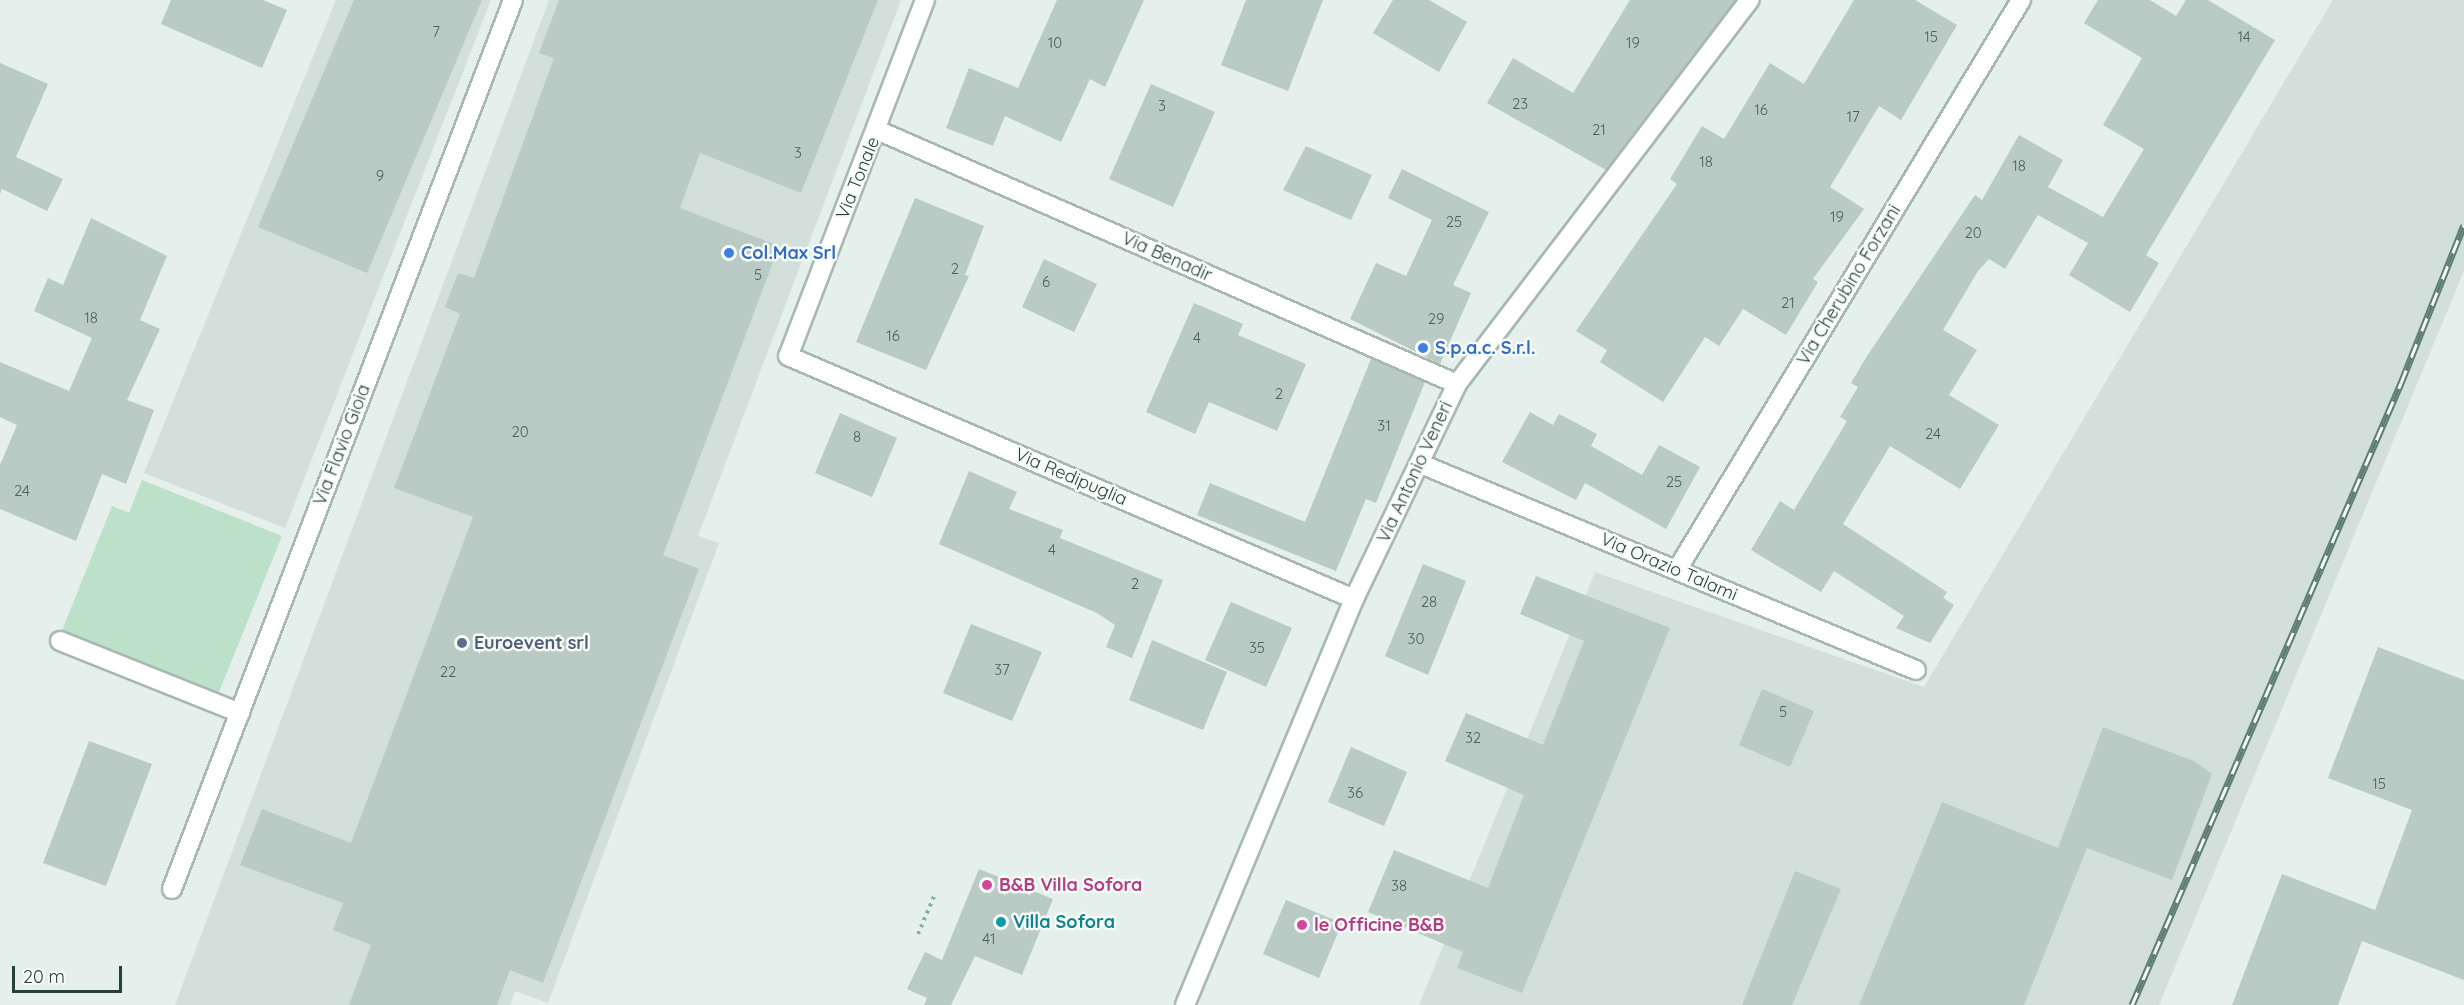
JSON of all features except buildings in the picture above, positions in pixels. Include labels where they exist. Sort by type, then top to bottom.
[{"type":"street","name":"Via Flavio Gioia","points":[[172,889],[513,0]]},
{"type":"street","name":"Via Tonale","points":[[788,356],[877,130],[925,0]]},
{"type":"street","name":"Via Antonio Veneri","points":[[1185,1005],[1354,599],[1421,464],[1457,384],[1750,0]]},
{"type":"street","name":"Via Cherubino Forzani","points":[[1677,570],[2021,0]]},
{"type":"street","name":"Via Benadir","points":[[877,130],[1457,384]]},
{"type":"street","name":"Via Redipuglia","points":[[788,356],[1354,599]]},
{"type":"street","name":"Via Orazio Talami","points":[[1421,464],[1916,670]]},
{"type":"street","points":[[60,641],[240,713]]},
{"type":"path","points":[[918,934],[935,894]]},
{"type":"shaded area","points":[[336,0],[491,0],[285,528],[144,473]]},
{"type":"shaded area","points":[[549,0],[901,0],[698,536],[719,543],[548,1003],[515,991],[510,1005],[175,1005]]},
{"type":"shaded area","points":[[2333,0],[2464,0],[2464,271],[2159,1005],[1419,1005],[1595,572],[1924,687]]},
{"type":"green space","points":[[142,480],[282,536],[217,697],[61,633],[112,506],[129,513]]},
{"type":"railway","points":[[2132,1005],[2401,383],[2464,225]]},
{"type":"place","name":"Col.Max Srl","points":[[729,253]]},
{"type":"place","name":"S.p.a.c. S.r.l.","points":[[1423,348]]},
{"type":"place","name":"Euroevent srl","points":[[462,643]]},
{"type":"place","name":"B&B Villa Sofora","points":[[987,885]]},
{"type":"place","name":"Villa Sofora","points":[[1001,922]]},
{"type":"place","name":"le Officine B&B","points":[[1302,925]]}]
